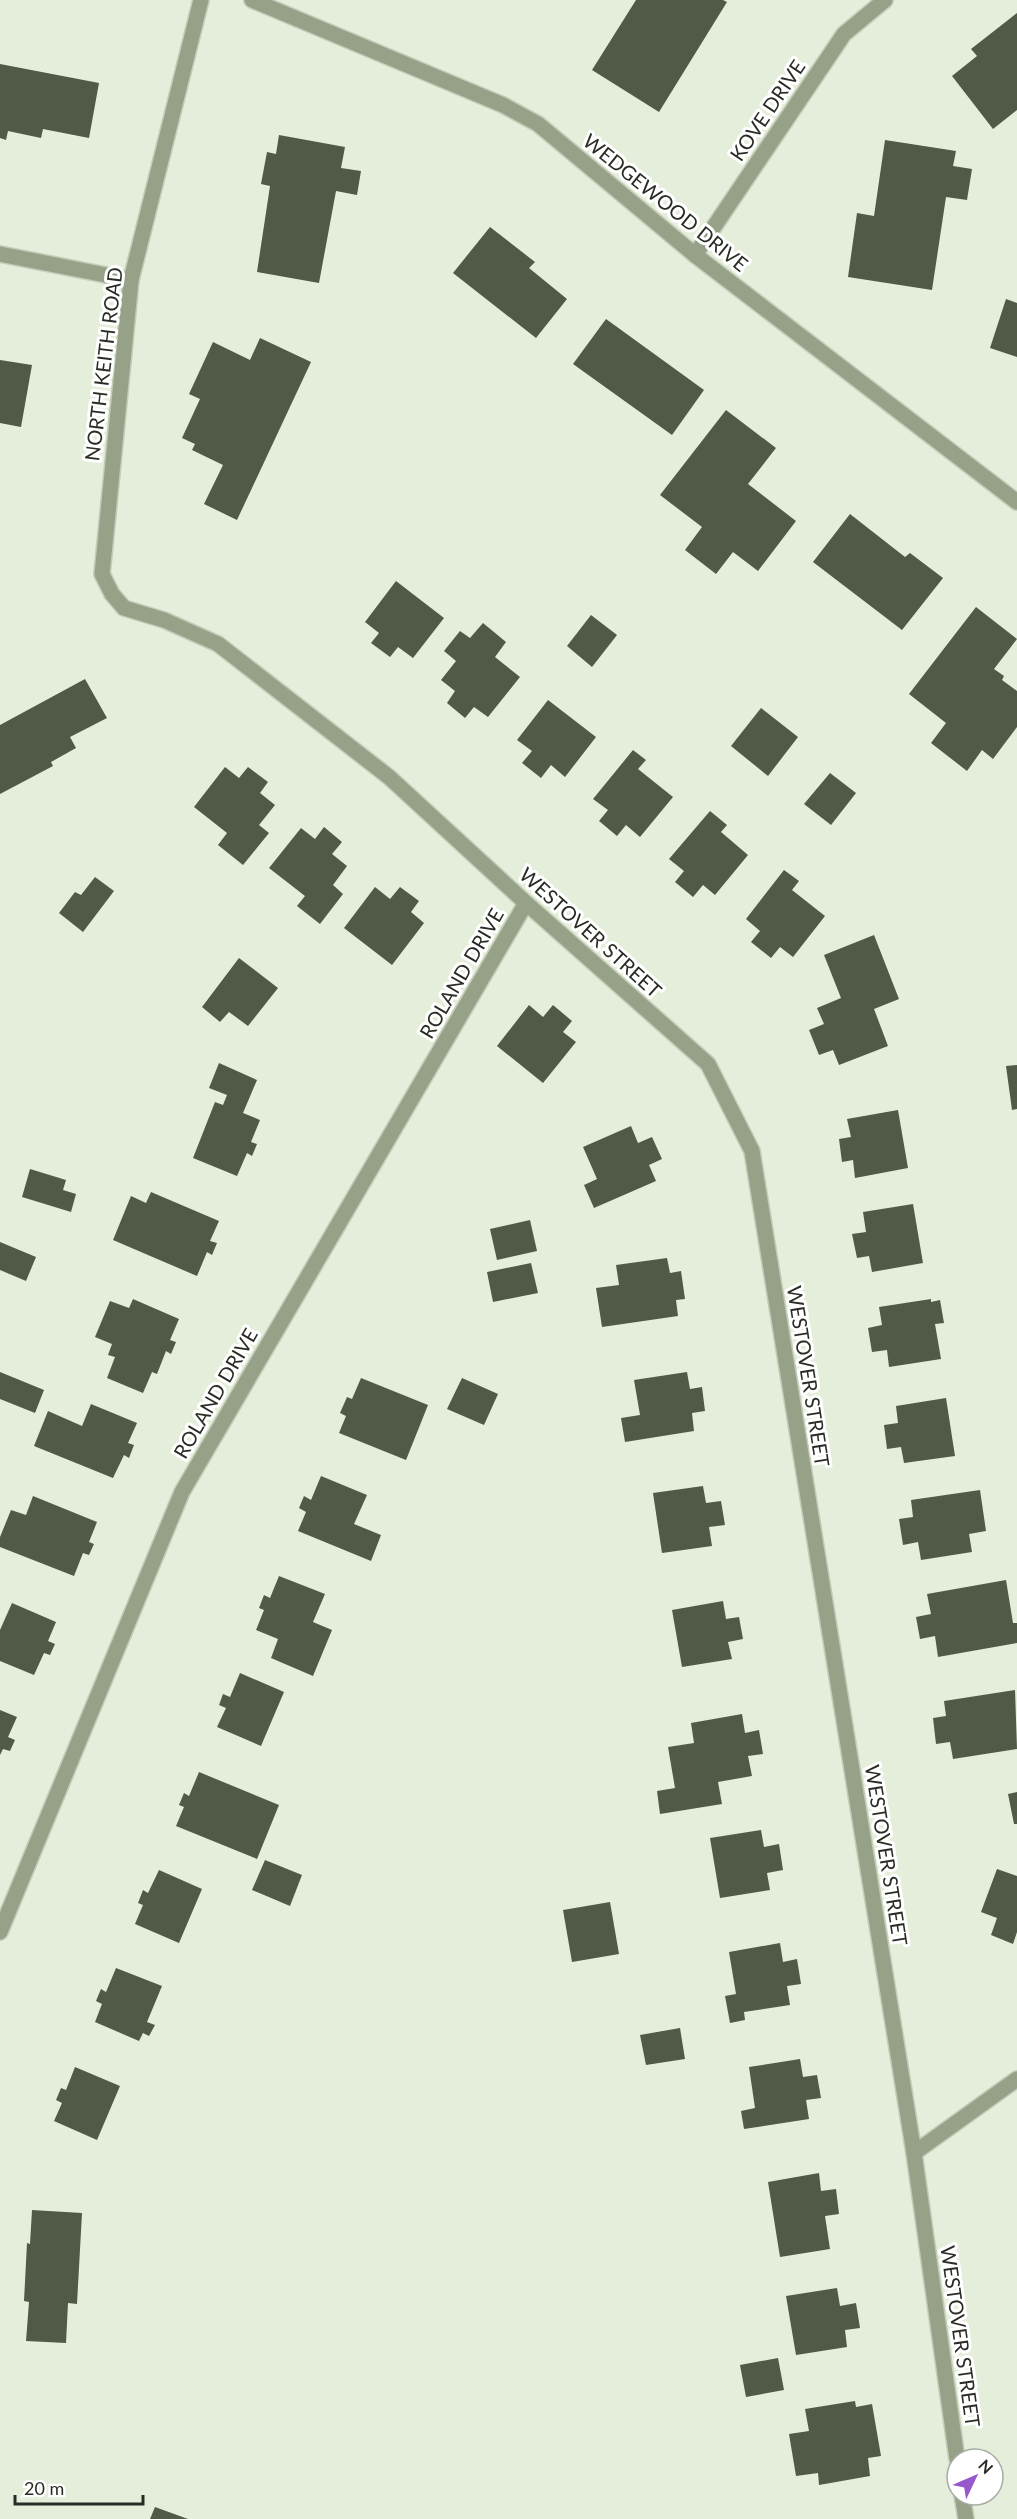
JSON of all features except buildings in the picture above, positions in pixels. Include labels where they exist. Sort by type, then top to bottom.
[{"type":"street","name":"NORTH KEITH ROAD","points":[[112,594],[102,574],[131,280],[201,0]]},
{"type":"street","name":"WEDGEWOOD DRIVE","points":[[252,0],[504,105],[538,124],[695,255],[1017,502]]},
{"type":"street","name":"KOVE DRIVE","points":[[695,255],[844,34],[885,0]]},
{"type":"street","points":[[0,254],[131,280]]},
{"type":"street","name":"WESTOVER STREET","points":[[112,594],[124,608],[164,620],[218,644],[389,777],[526,903],[708,1064],[752,1150],[914,2153],[955,2447]]},
{"type":"street","name":"ROLAND DRIVE","points":[[0,1932],[182,1492],[526,903]]},
{"type":"street","points":[[914,2153],[1017,2079]]}]
